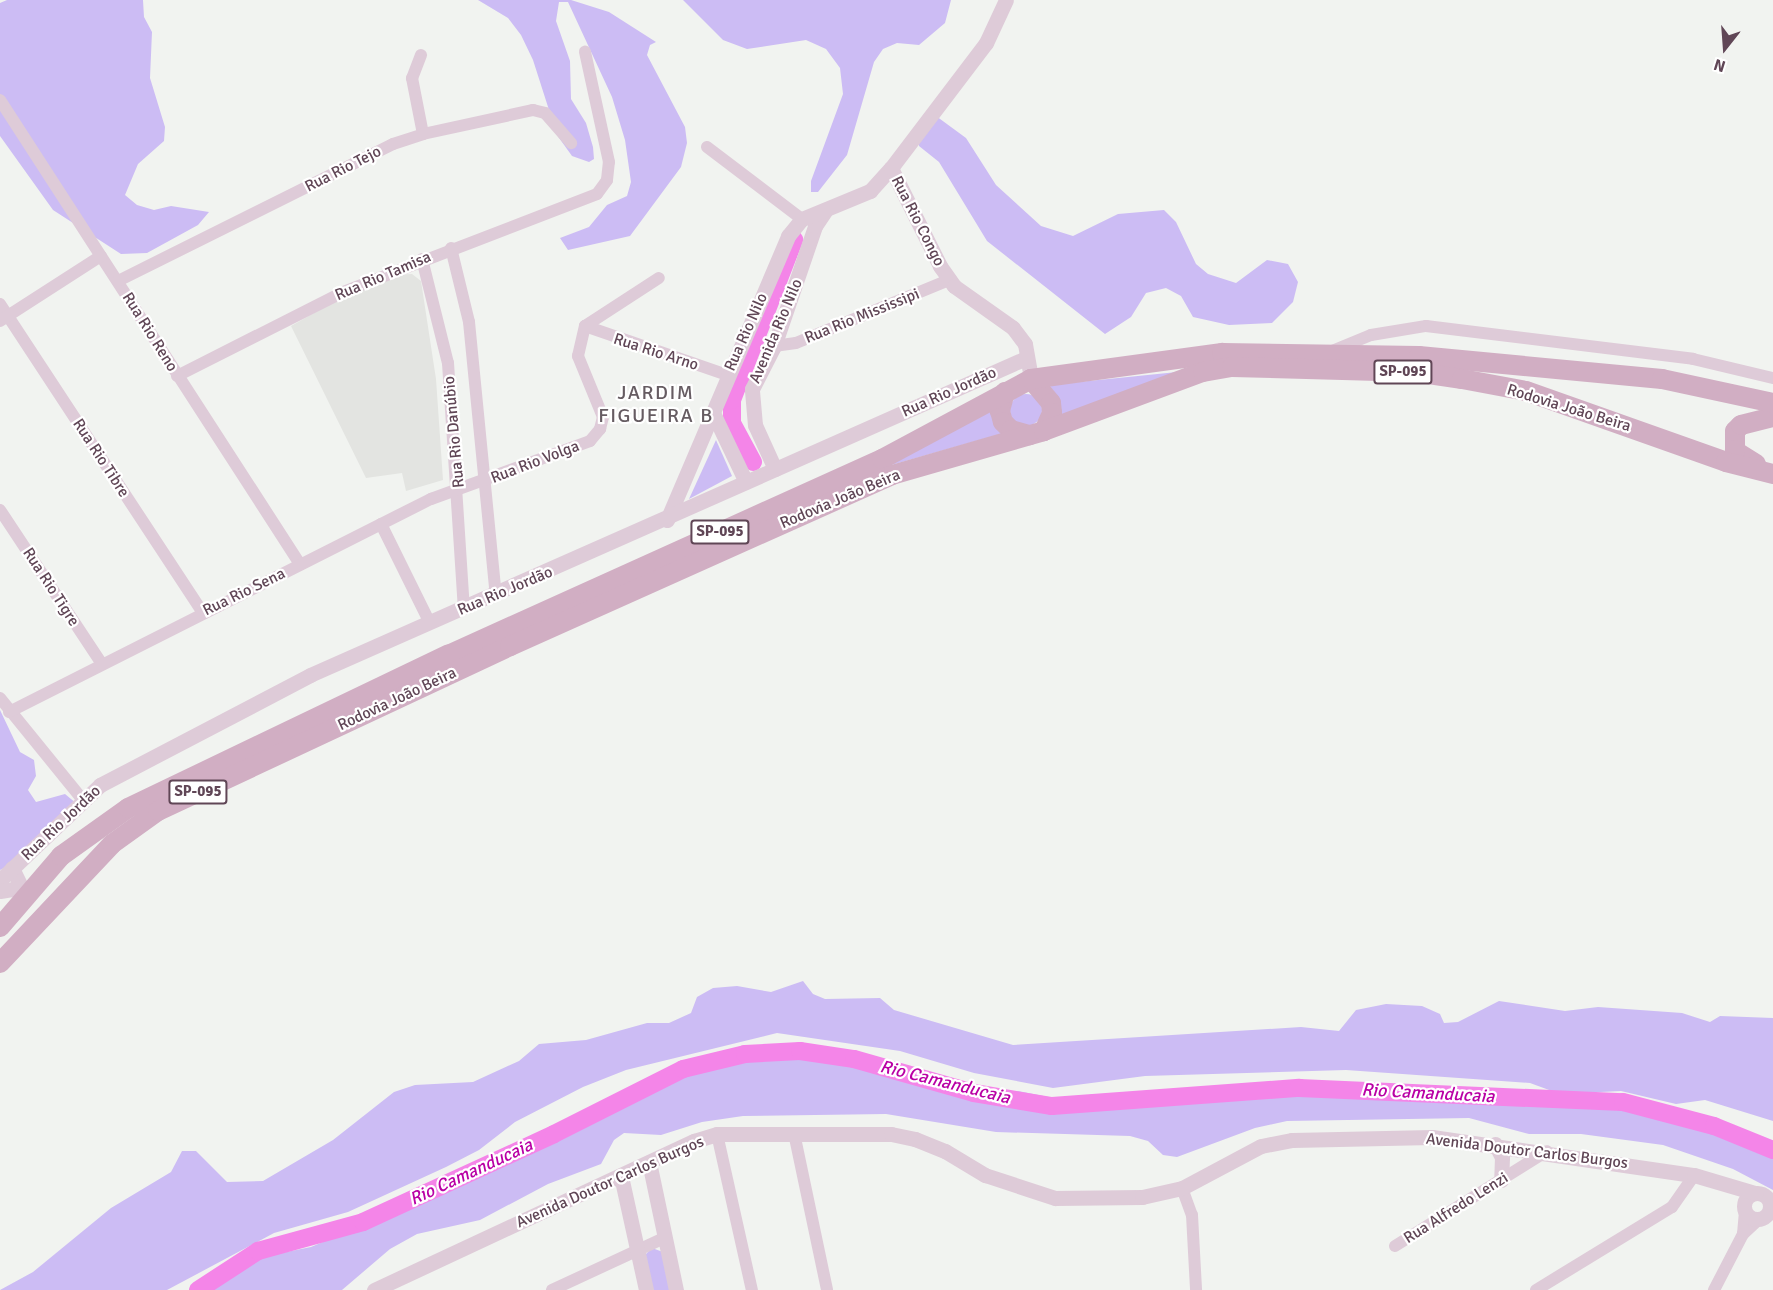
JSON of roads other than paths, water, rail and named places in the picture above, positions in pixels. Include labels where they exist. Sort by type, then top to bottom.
[{"type":"main road","name":"Rodovia João Beira","points":[[0,927],[23,892],[61,856],[138,803],[439,659],[882,459],[1031,379],[1222,353],[1419,356],[1651,378],[1773,403]]},
{"type":"main road","name":"Rodovia João Beira","points":[[0,963],[9,940],[39,921],[112,844],[158,811],[510,646],[892,475],[1036,433],[1203,372],[1232,367],[1415,372],[1526,391],[1726,462],[1773,473]]},
{"type":"main road","points":[[1005,392],[1000,411],[1003,422],[1011,430],[1036,433],[1052,413],[1051,403],[1031,379]]},
{"type":"main road","points":[[1773,417],[1741,425],[1732,441],[1739,455],[1773,473]]},
{"type":"main road","points":[[23,892],[39,921]]},
{"type":"street","points":[[707,147],[809,222],[825,211],[870,191],[891,168],[986,43],[1006,0]]},
{"type":"street","name":"Rua Rio Tamisa","points":[[177,376],[343,292],[422,259],[597,194],[607,180],[609,162],[585,52]]},
{"type":"street","points":[[421,55],[412,78],[423,134]]},
{"type":"street","name":"Rua Rio Reno","points":[[0,100],[300,564]]},
{"type":"street","name":"Rua Rio Tejo","points":[[118,281],[393,144],[423,134],[533,110],[545,113],[571,143]]},
{"type":"street","name":"Rua Rio Congo","points":[[891,168],[950,280],[1013,328],[1025,344],[1031,379]]},
{"type":"street","name":"Avenida Rio Nilo","points":[[774,469],[751,409],[752,389],[774,346],[809,222]]},
{"type":"street","name":"Rua Rio Nilo","points":[[667,520],[714,415],[727,375],[788,236],[809,222]]},
{"type":"street","name":"Rua Rio Danúbio","points":[[451,248],[469,322],[483,482],[496,595]]},
{"type":"street","points":[[4,319],[101,256]]},
{"type":"street","name":"Rua Rio Danúbio","points":[[422,259],[447,353],[459,489],[464,608]]},
{"type":"street","points":[[585,326],[659,278]]},
{"type":"street","name":"Rua Rio Mississipi","points":[[774,346],[796,343],[950,280]]},
{"type":"street","name":"Rua Rio Tibre","points":[[0,304],[4,319],[202,612]]},
{"type":"street","name":"Rua Rio Arno","points":[[585,326],[727,375]]},
{"type":"street","name":"Rua Rio Volga","points":[[483,482],[590,441],[600,429],[601,410],[578,356],[585,326]]},
{"type":"street","points":[[1321,355],[1371,334],[1426,326],[1693,359],[1773,378]]},
{"type":"street","name":"Rua Rio Jordão","points":[[0,880],[82,799],[100,785],[310,675],[667,520],[774,469],[1026,358]]},
{"type":"street","points":[[714,415],[746,482]]},
{"type":"street","name":"Rua Rio Sena","points":[[9,711],[381,524],[459,489],[483,482]]},
{"type":"street","name":"Rua Rio Tigre","points":[[0,510],[102,664]]},
{"type":"street","points":[[381,524],[430,623]]},
{"type":"street","points":[[0,698],[82,799]]},
{"type":"street","points":[[0,891],[23,892],[12,868]]},
{"type":"street","points":[[794,1133],[827,1290]]},
{"type":"street","points":[[717,1134],[752,1290]]},
{"type":"street","name":"Avenida Doutor Carlos Burgos","points":[[380,1289],[649,1162],[717,1134],[891,1134],[915,1139],[945,1151],[985,1175],[1055,1198],[1142,1197],[1182,1188],[1261,1146],[1292,1140],[1432,1137],[1548,1151],[1694,1175],[1764,1194],[1768,1213]]},
{"type":"street","points":[[1495,1144],[1502,1156],[1501,1180]]},
{"type":"street","name":"Rua Alfredo Lenzi","points":[[1395,1246],[1548,1151]]},
{"type":"street","points":[[649,1162],[676,1290]]},
{"type":"street","points":[[1536,1290],[1672,1207],[1694,1175]]},
{"type":"street","points":[[621,1176],[646,1290]]},
{"type":"street","points":[[1729,1184],[1744,1208],[1768,1213]]},
{"type":"street","points":[[1182,1188],[1192,1215],[1196,1290]]},
{"type":"street","points":[[1743,1234],[1744,1208],[1747,1197],[1755,1193]]},
{"type":"street","points":[[1714,1290],[1743,1234],[1768,1213]]},
{"type":"street","points":[[552,1290],[566,1287],[664,1238]]},
{"type":"waterway","points":[[753,462],[732,423],[732,400],[794,240]]},
{"type":"waterway","name":"Rio Camanducaia","points":[[198,1290],[258,1251],[363,1222],[554,1134],[683,1069],[745,1054],[800,1051],[854,1059],[974,1093],[1052,1106],[1299,1088],[1623,1102],[1714,1126],[1773,1150]]},
{"type":"district","name":"JARDIM FIGUEIRA B","points":[[656,404]]}]
